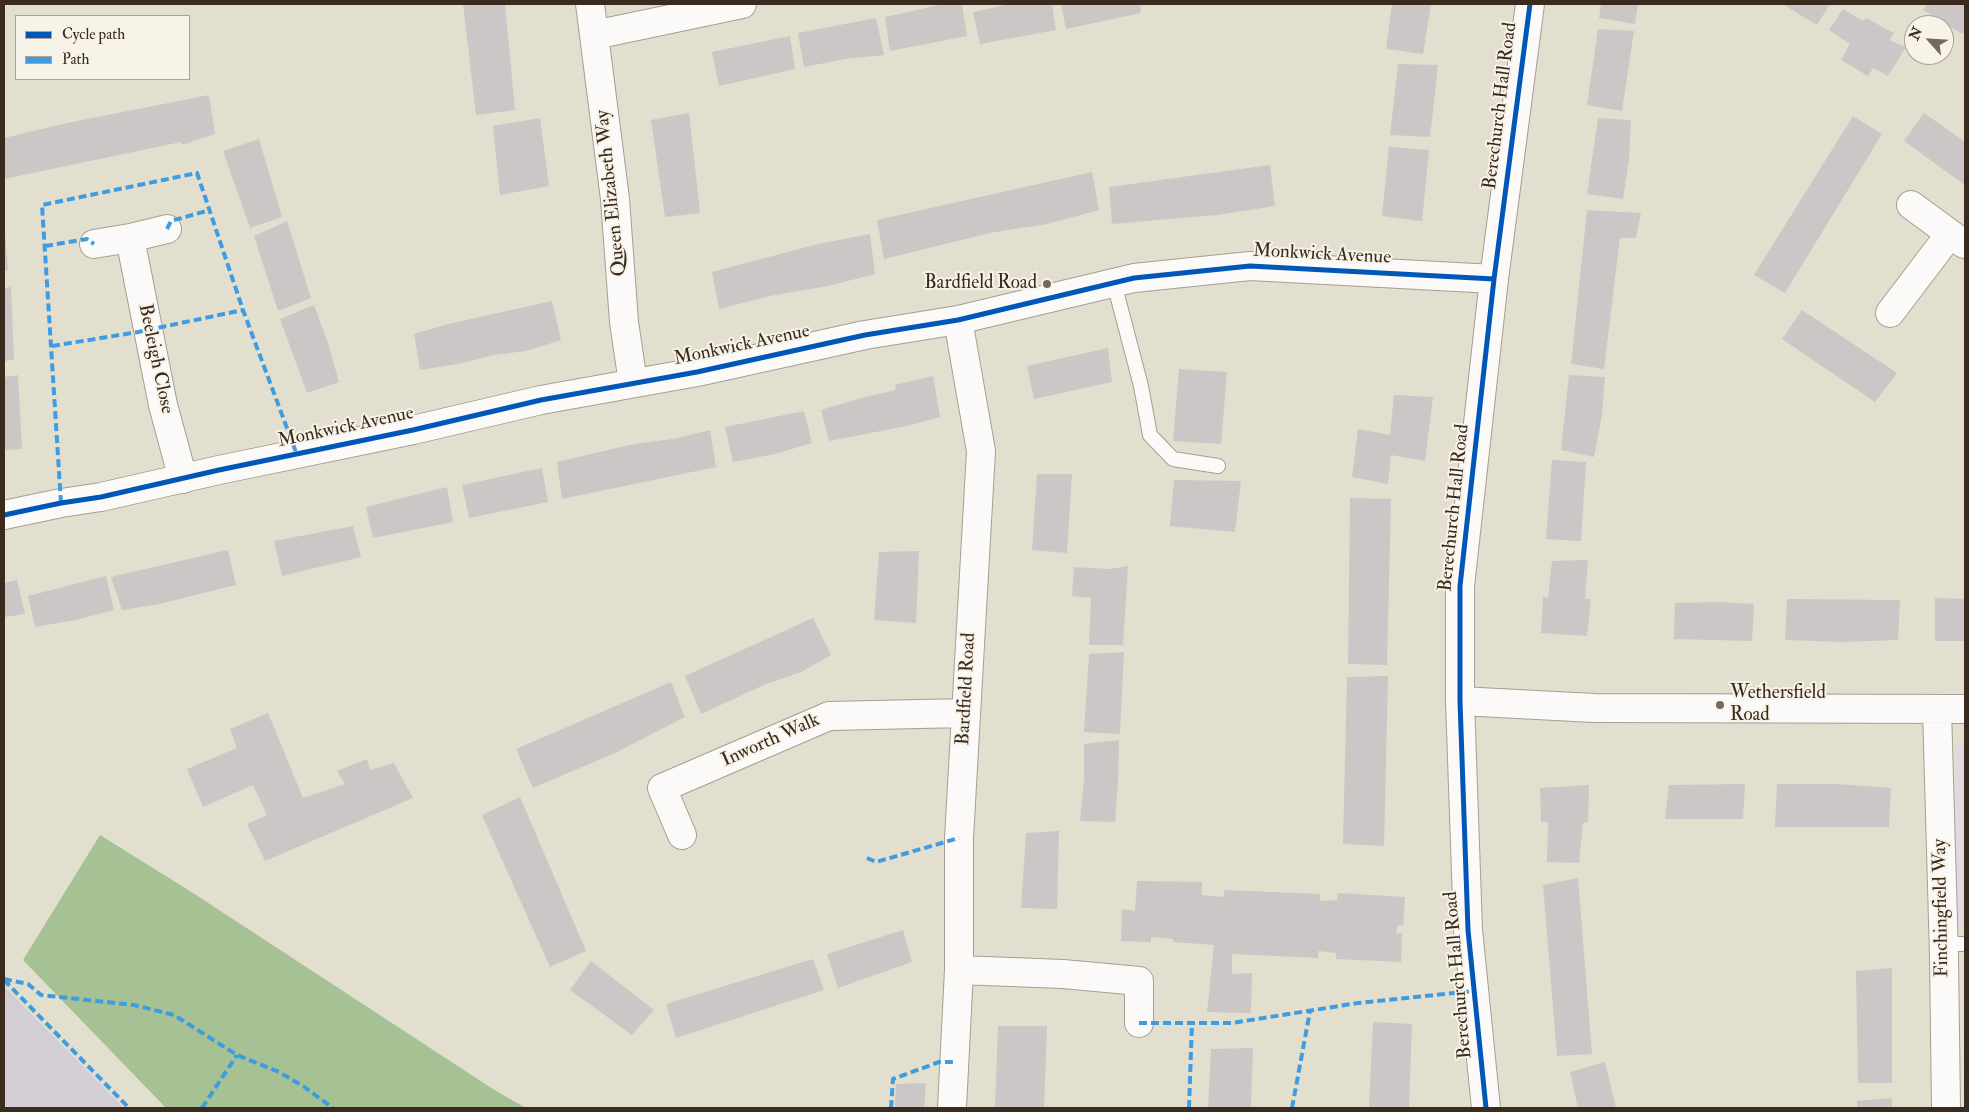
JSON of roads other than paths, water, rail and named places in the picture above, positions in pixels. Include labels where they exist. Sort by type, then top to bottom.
[{"type":"street","name":"Queen Elizabeth Way","points":[[590,4],[615,199],[624,322],[633,383]]},
{"type":"street","points":[[594,35],[742,4]]},
{"type":"street","name":"Berechurch Hall Road","points":[[1486,1108],[1468,930],[1460,701],[1460,586],[1494,279],[1530,4]]},
{"type":"street","points":[[1890,313],[1958,240],[1911,205]]},
{"type":"street","points":[[94,244],[167,229]]},
{"type":"street","name":"Beeleigh Close","points":[[130,238],[163,405],[183,479]]},
{"type":"street","name":"Monkwick Avenue","points":[[4,515],[101,497],[412,430],[541,400],[697,372],[865,335],[958,320],[1134,278],[1250,266],[1494,279]]},
{"type":"street","name":"Bardfield Road","points":[[952,1108],[959,970],[959,838],[981,451],[958,320]]},
{"type":"street","points":[[1460,701],[1594,708],[1965,709]]},
{"type":"street","name":"Finchingfield Way","points":[[1937,709],[1954,944],[1946,1108]]},
{"type":"street","name":"Inworth Walk","points":[[682,835],[662,788],[829,716],[966,713]]},
{"type":"street","points":[[959,970],[1063,974],[1139,981],[1139,1023]]},
{"type":"lane","points":[[1114,282],[1142,386],[1150,435],[1173,460],[1218,466]]},
{"type":"place","name":"Bardfield Road","points":[[1047,284]]},
{"type":"place","name":"Wethersfield Road","points":[[1720,705]]}]
